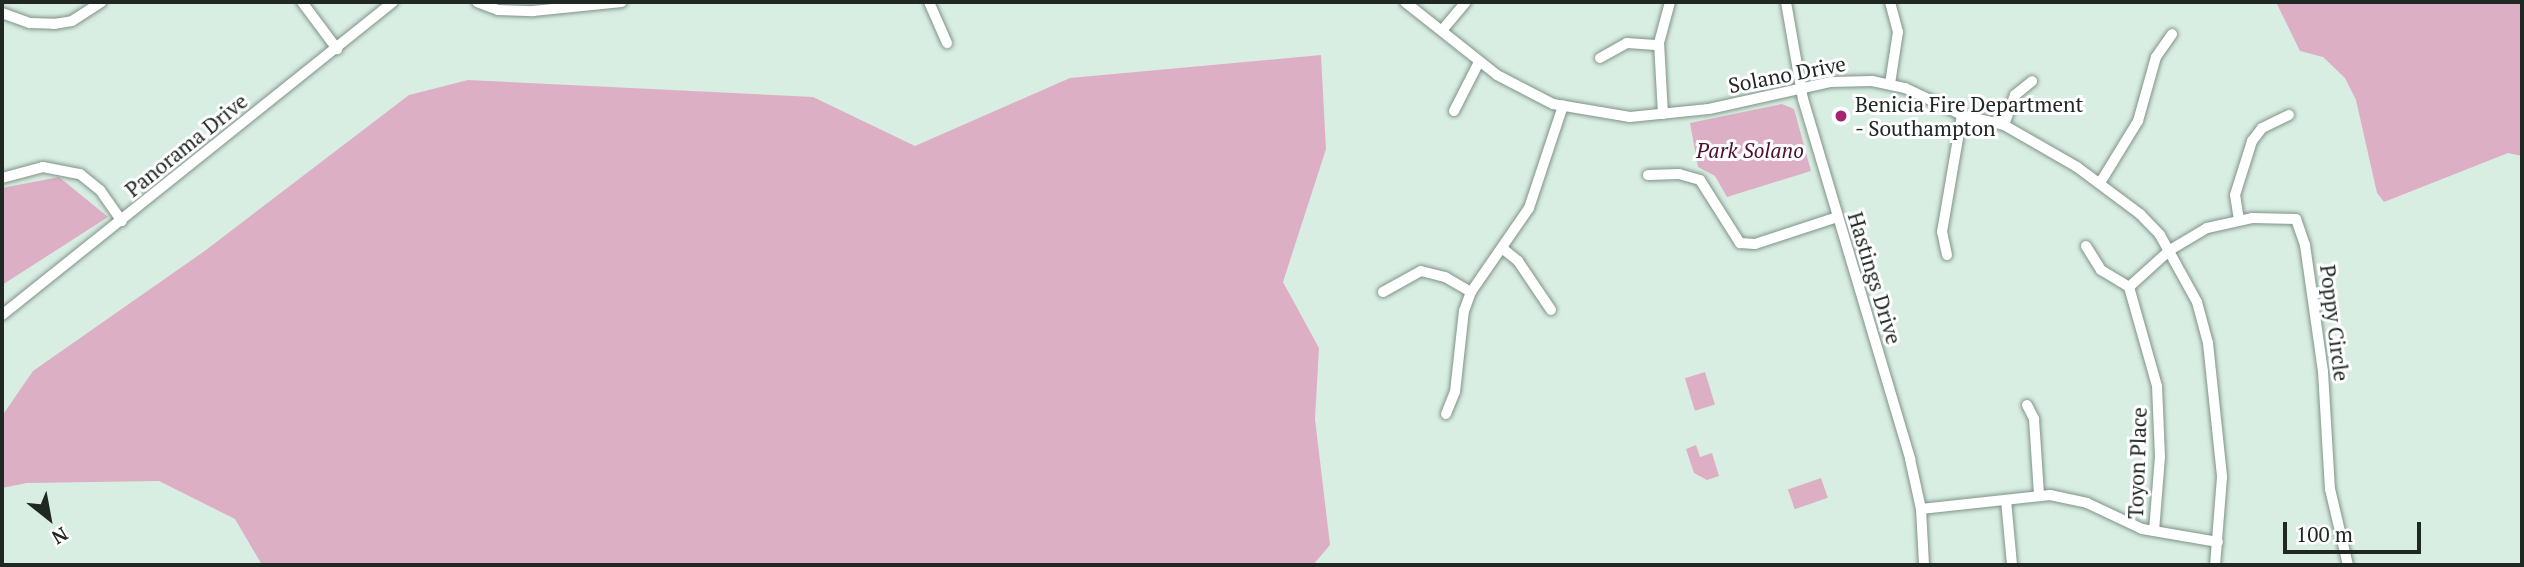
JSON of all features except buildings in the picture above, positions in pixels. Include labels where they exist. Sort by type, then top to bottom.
[{"type":"street","points":[[2,13],[54,24],[72,21],[101,2]]},
{"type":"street","points":[[302,2],[337,49]]},
{"type":"street","name":"Panorama Drive","points":[[2,315],[393,2]]},
{"type":"street","points":[[477,2],[498,10],[533,11],[622,2]]},
{"type":"street","points":[[929,2],[947,43]]},
{"type":"street","name":"Solano Drive","points":[[1405,2],[1444,29],[1479,62],[1532,95],[1563,106],[1630,117],[1663,114],[1852,80],[1890,84],[1962,115],[2004,125],[2040,142],[2140,214],[2170,250],[2197,302],[2208,343],[2222,477],[2216,565]]},
{"type":"street","points":[[1444,29],[1466,2]]},
{"type":"street","points":[[1663,114],[1659,45],[1671,2]]},
{"type":"street","name":"Hastings Drive","points":[[1786,2],[1800,89],[1921,509],[1924,565]]},
{"type":"street","points":[[1890,2],[1898,32],[1890,84]]},
{"type":"street","points":[[2100,184],[2138,121],[2156,57],[2172,34]]},
{"type":"street","points":[[1600,58],[1627,43],[1659,45]]},
{"type":"street","points":[[1454,111],[1479,62]]},
{"type":"street","points":[[2004,125],[2015,95],[2032,81]]},
{"type":"street","points":[[1446,414],[1455,392],[1462,325],[1471,292],[1502,248],[1539,185],[1563,106]]},
{"type":"street","points":[[2239,220],[2235,195],[2252,141],[2262,128],[2289,114]]},
{"type":"street","points":[[1947,255],[1942,232],[1962,115]]},
{"type":"street","points":[[2,177],[43,167],[80,174],[100,190],[122,221]]},
{"type":"street","points":[[1648,175],[1679,174],[1700,180],[1740,243],[1755,244],[1837,217]]},
{"type":"street","name":"Poppy Circle","points":[[2170,250],[2207,228],[2239,220],[2298,221],[2323,372],[2330,489],[2348,565]]},
{"type":"street","points":[[2086,246],[2101,270],[2129,288],[2170,250]]},
{"type":"street","points":[[1502,248],[1518,261],[1551,310]]},
{"type":"street","points":[[1383,292],[1421,271],[1434,272],[1471,292]]},
{"type":"street","name":"Toyon Place","points":[[2129,288],[2157,386],[2160,457],[2154,531]]},
{"type":"street","points":[[2027,405],[2034,419],[2039,495]]},
{"type":"street","points":[[1921,509],[2039,495],[2087,503],[2133,527],[2218,542]]},
{"type":"street","points":[[2006,500],[2011,565]]},
{"type":"green space","points":[[2276,2],[2522,2],[2522,156],[2508,153],[2384,202],[2377,193],[2356,100],[2345,78],[2323,57],[2300,51]]},
{"type":"green space","points":[[1321,55],[1326,149],[1283,282],[1319,348],[1315,419],[1330,545],[1313,565],[262,565],[235,519],[159,481],[27,483],[2,488],[2,416],[33,371],[206,250],[409,95],[468,80],[813,97],[915,146],[1070,78]]},
{"type":"green space","name":"Park Solano","points":[[1782,104],[1794,109],[1811,171],[1727,197],[1715,176],[1698,167],[1690,123]]},
{"type":"green space","points":[[59,177],[108,217],[2,285],[2,188]]},
{"type":"green space","points":[[1705,372],[1715,405],[1695,411],[1685,378]]},
{"type":"green space","points":[[1696,445],[1700,457],[1712,453],[1719,476],[1707,480],[1694,473],[1686,449]]},
{"type":"green space","points":[[1821,478],[1828,498],[1795,509],[1788,489]]},
{"type":"place","name":"Benicia Fire Department - Southampton","points":[[1841,116]]}]
